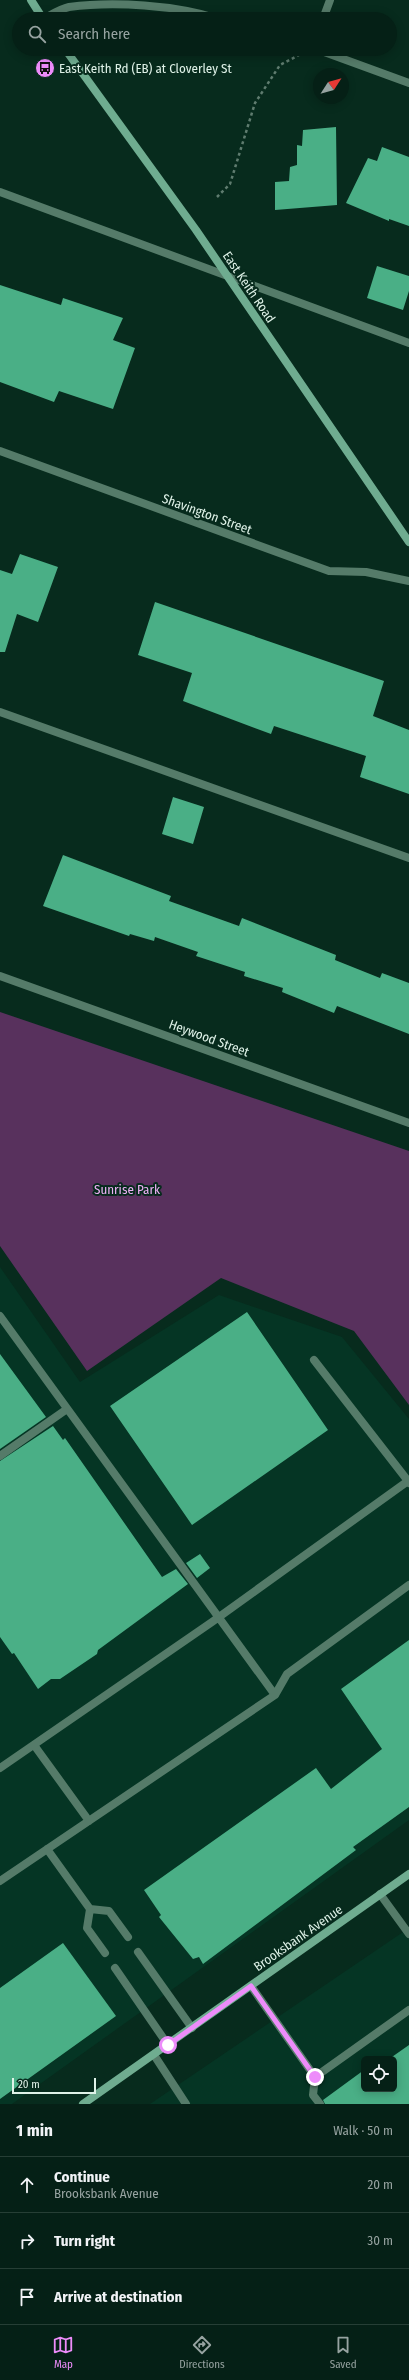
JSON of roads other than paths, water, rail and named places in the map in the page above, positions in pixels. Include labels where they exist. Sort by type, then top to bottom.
[{"type":"main road","points":[[31,0],[39,12]]},
{"type":"main road","name":"East Keith Road","points":[[70,56],[225,273],[409,542]]},
{"type":"main road","name":"Brooksbank Avenue","points":[[83,2104],[409,1874]]},
{"type":"street","points":[[326,12],[330,0]]},
{"type":"street","points":[[57,12],[67,7],[118,5],[197,12]]},
{"type":"street","points":[[335,56],[409,83]]},
{"type":"street","points":[[0,192],[225,273],[289,300],[409,343]]},
{"type":"street","name":"Shavington Street","points":[[0,451],[329,571],[366,572],[409,581]]},
{"type":"street","points":[[0,712],[409,858]]},
{"type":"street","name":"Heywood Street","points":[[0,976],[409,1123]]},
{"type":"street","points":[[0,1316],[275,1695]]},
{"type":"street","points":[[0,1768],[218,1618],[408,1482],[314,1360]]},
{"type":"street","points":[[0,1456],[67,1409]]},
{"type":"street","points":[[0,1881],[275,1695],[287,1674],[409,1585]]},
{"type":"street","points":[[34,1745],[89,1821]]},
{"type":"street","points":[[47,1849],[90,1909],[87,1928],[105,1953]]},
{"type":"street","points":[[380,1894],[409,1934]]},
{"type":"street","points":[[90,1909],[109,1911],[128,1938]]},
{"type":"street","points":[[138,1952],[192,2028]]},
{"type":"street","points":[[114,1968],[168,2045]]},
{"type":"street","points":[[251,1986],[315,2077],[313,2095],[320,2104]]},
{"type":"street","points":[[315,2077],[409,2010]]},
{"type":"street","points":[[154,2054],[186,2104]]},
{"type":"place","name":"East Keith Rd (EB) at Cloverley St","points":[[45,68]]},
{"type":"park label","name":"Sunrise Park","points":[[127,1189]]}]
